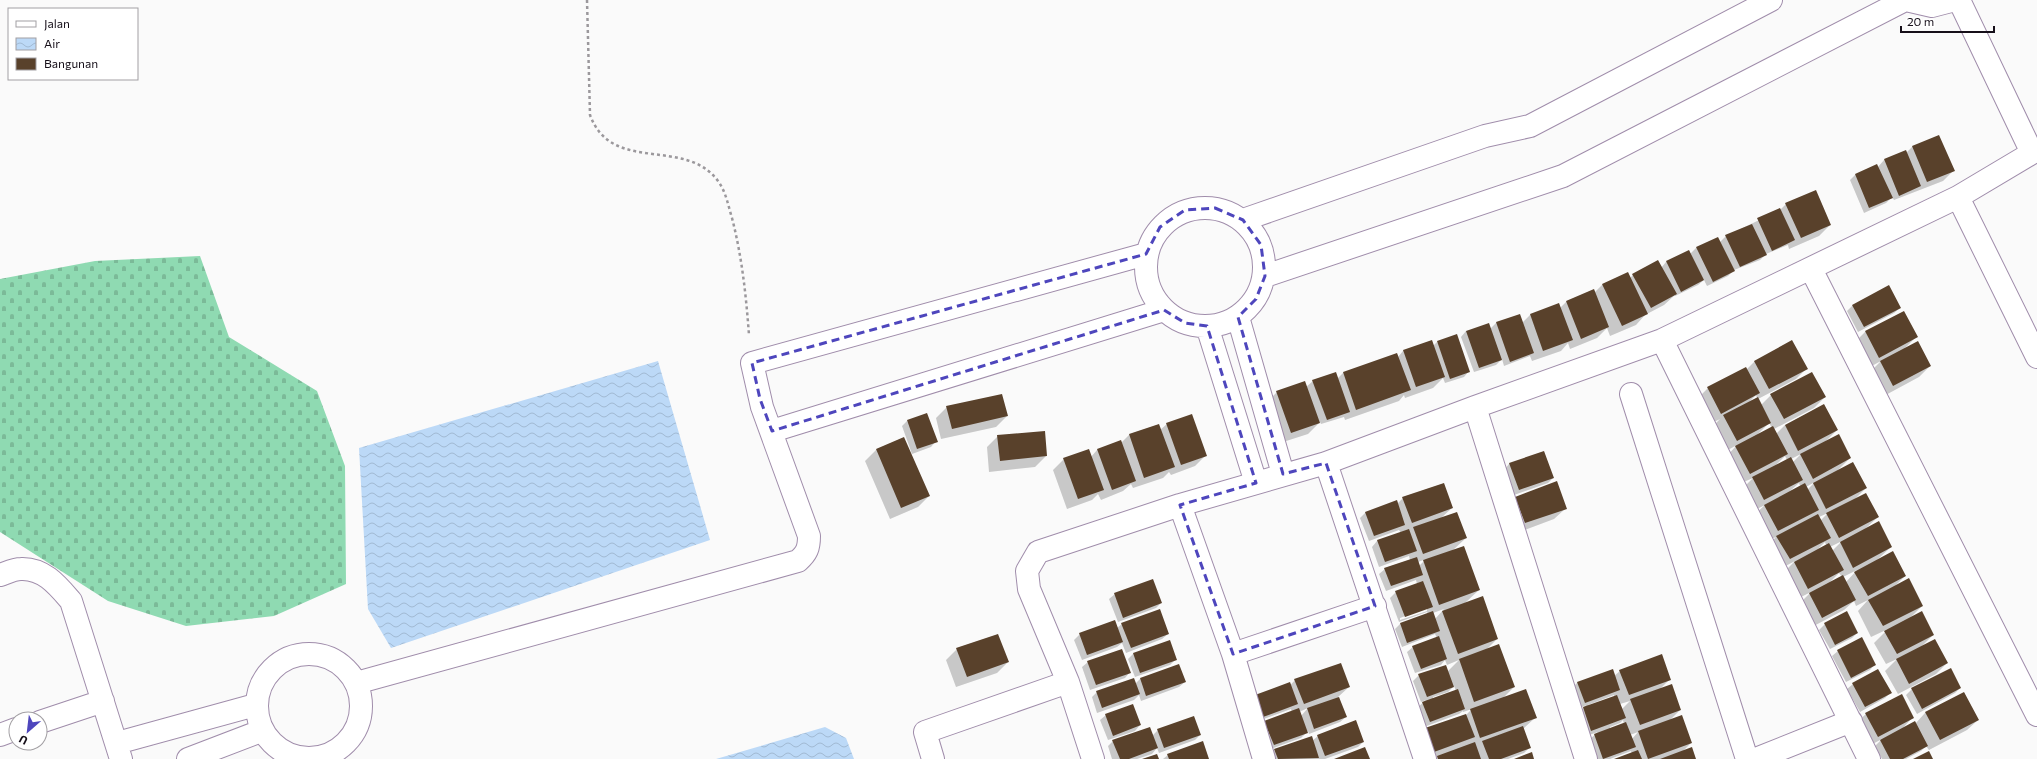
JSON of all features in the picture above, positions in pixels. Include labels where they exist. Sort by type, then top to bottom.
[{"type":"street","points":[[1243,220],[1485,136],[1530,126],[1771,0]]},
{"type":"street","points":[[1264,276],[1563,176],[1906,0],[1932,6],[1955,0]]},
{"type":"street","points":[[1093,759],[1068,682],[1029,589],[1027,571],[1038,552],[1180,505],[1283,474],[1326,463],[1475,407],[1662,340],[1958,197],[2035,151],[1959,0]]},
{"type":"street","points":[[1958,197],[2032,335],[2037,357]]},
{"type":"street","points":[[1215,208],[1243,220],[1261,245],[1264,276],[1256,299],[1238,317],[1223,323],[1207,326],[1185,323],[1164,310],[1148,284],[1146,254],[1160,228],[1185,210],[1215,208]]},
{"type":"street","points":[[356,683],[798,561],[806,554],[809,546],[809,536],[760,398],[752,364],[1146,254]]},
{"type":"street","points":[[1811,269],[2037,715]]},
{"type":"street","points":[[772,431],[1164,310]]},
{"type":"street","points":[[1238,317],[1283,474]]},
{"type":"street","points":[[1207,326],[1256,483]]},
{"type":"street","points":[[1662,340],[1869,759]]},
{"type":"street","points":[[1631,394],[1747,759]]},
{"type":"street","points":[[1475,407],[1586,759]]},
{"type":"street","points":[[1326,463],[1425,759]]},
{"type":"street","points":[[1180,505],[1233,654],[1264,759]]},
{"type":"street","points":[[0,575],[21,569],[40,572],[56,583],[71,601],[119,751],[255,705]]},
{"type":"street","points":[[1233,654],[1375,606]]},
{"type":"street","points":[[297,654],[321,655],[342,665],[356,683],[362,706],[357,729],[342,748],[322,758],[298,758],[277,749],[261,731],[255,705],[261,682],[276,664],[297,654]]},
{"type":"street","points":[[933,759],[926,732],[1068,682]]},
{"type":"street","points":[[48,719],[102,701]]},
{"type":"street","points":[[1756,759],[1851,721]]},
{"type":"street","points":[[188,759],[261,731]]},
{"type":"path","points":[[587,0],[590,115],[595,128],[605,139],[619,147],[684,159],[698,164],[717,180],[728,203],[739,250],[745,285],[752,364]]},
{"type":"highlighted area","points":[[1215,208],[1243,220],[1261,245],[1265,276],[1256,299],[1238,317],[1283,474],[1326,463],[1375,606],[1233,654],[1180,505],[1256,483],[1207,326],[1185,323],[1164,310],[772,431],[760,399],[752,363],[1146,254],[1160,227],[1185,210]]},
{"type":"green space","points":[[200,256],[229,337],[317,391],[345,466],[346,584],[274,616],[186,626],[108,601],[0,532],[0,279],[95,261]]},
{"type":"water","points":[[658,361],[710,540],[391,648],[368,609],[359,448]]},
{"type":"water","points":[[825,727],[846,738],[854,759],[716,759]]},
{"type":"building","points":[[1939,135],[1955,171],[1927,182],[1912,146]]},
{"type":"building","points":[[1906,150],[1921,186],[1899,196],[1884,159]]},
{"type":"building","points":[[1877,164],[1893,198],[1869,208],[1855,174]]},
{"type":"building","points":[[1816,190],[1831,225],[1801,238],[1785,203]]},
{"type":"building","points":[[1780,208],[1795,240],[1772,251],[1757,218]]},
{"type":"building","points":[[1752,224],[1767,255],[1740,267],[1725,235]]},
{"type":"building","points":[[1718,237],[1735,271],[1713,282],[1696,247]]},
{"type":"building","points":[[1689,250],[1704,280],[1681,292],[1666,261]]},
{"type":"building","points":[[1658,260],[1677,294],[1651,308],[1632,274]]},
{"type":"building","points":[[1628,272],[1648,314],[1622,326],[1602,284]]},
{"type":"building","points":[[1889,285],[1901,308],[1864,327],[1852,305]]},
{"type":"building","points":[[1594,289],[1609,327],[1581,339],[1566,301]]},
{"type":"building","points":[[1559,303],[1573,340],[1543,351],[1530,314]]},
{"type":"building","points":[[1904,311],[1918,337],[1879,358],[1865,331]]},
{"type":"building","points":[[1520,314],[1534,353],[1510,362],[1496,322]]},
{"type":"building","points":[[1489,323],[1502,360],[1479,368],[1466,331]]},
{"type":"building","points":[[1457,334],[1470,372],[1450,379],[1437,341]]},
{"type":"building","points":[[1432,340],[1445,377],[1416,387],[1403,350]]},
{"type":"building","points":[[1792,340],[1808,369],[1769,389],[1754,361]]},
{"type":"building","points":[[1918,341],[1931,366],[1893,386],[1880,361]]},
{"type":"building","points":[[1397,353],[1411,390],[1356,410],[1343,372]]},
{"type":"building","points":[[1746,367],[1760,393],[1721,414],[1707,387]]},
{"type":"building","points":[[1336,372],[1350,412],[1327,420],[1312,380]]},
{"type":"building","points":[[1812,372],[1826,397],[1784,419],[1770,394]]},
{"type":"building","points":[[1305,381],[1320,423],[1291,433],[1276,391]]},
{"type":"building","points":[[1002,394],[1008,416],[952,429],[946,406]]},
{"type":"building","points":[[1758,397],[1771,423],[1737,441],[1723,415]]},
{"type":"building","points":[[1824,404],[1838,430],[1798,451],[1785,425]]},
{"type":"building","points":[[927,413],[938,442],[917,449],[907,420]]},
{"type":"building","points":[[1192,414],[1207,456],[1181,465],[1166,423]]},
{"type":"building","points":[[1159,424],[1175,467],[1144,478],[1129,434]]},
{"type":"building","points":[[1773,426],[1788,454],[1750,474],[1735,446]]},
{"type":"building","points":[[1045,431],[1047,456],[1000,461],[997,435]]},
{"type":"building","points":[[1839,434],[1851,458],[1813,479],[1800,454]]},
{"type":"building","points":[[904,437],[930,496],[901,508],[876,449]]},
{"type":"building","points":[[1121,440],[1136,481],[1112,490],[1097,449]]},
{"type":"building","points":[[1089,449],[1104,490],[1078,499],[1063,458]]},
{"type":"building","points":[[1544,451],[1554,478],[1519,490],[1509,463]]},
{"type":"building","points":[[1791,457],[1803,480],[1764,500],[1752,477]]},
{"type":"building","points":[[1853,462],[1867,488],[1826,509],[1813,483]]},
{"type":"building","points":[[1557,481],[1567,509],[1525,523],[1515,497]]},
{"type":"building","points":[[1444,483],[1453,508],[1412,523],[1402,497]]},
{"type":"building","points":[[1805,483],[1819,510],[1778,531],[1764,505]]},
{"type":"building","points":[[1866,493],[1879,517],[1839,538],[1826,513]]},
{"type":"building","points":[[1397,500],[1405,525],[1374,536],[1365,512]]},
{"type":"building","points":[[1457,512],[1467,538],[1423,554],[1413,527]]},
{"type":"building","points":[[1818,514],[1831,538],[1790,559],[1776,536]]},
{"type":"building","points":[[1879,521],[1892,547],[1853,568],[1840,542]]},
{"type":"building","points":[[1409,529],[1417,551],[1385,562],[1377,540]]},
{"type":"building","points":[[1829,543],[1844,570],[1808,589],[1794,562]]},
{"type":"building","points":[[1464,546],[1480,590],[1439,605],[1423,560]]},
{"type":"building","points":[[1893,551],[1906,576],[1868,596],[1854,572]]},
{"type":"building","points":[[1417,557],[1423,575],[1391,586],[1384,568]]},
{"type":"building","points":[[1843,575],[1856,600],[1822,618],[1809,593]]},
{"type":"building","points":[[1909,578],[1923,606],[1883,626],[1868,600]]},
{"type":"building","points":[[1153,579],[1162,603],[1123,618],[1114,593]]},
{"type":"building","points":[[1423,581],[1433,607],[1405,617],[1395,591]]},
{"type":"building","points":[[1483,596],[1498,639],[1458,654],[1442,611]]},
{"type":"building","points":[[1160,609],[1169,634],[1131,648],[1121,623]]},
{"type":"building","points":[[1433,611],[1440,631],[1407,643],[1400,623]]},
{"type":"building","points":[[1847,611],[1858,633],[1835,645],[1824,623]]},
{"type":"building","points":[[1922,611],[1934,635],[1897,654],[1884,631]]},
{"type":"building","points":[[1115,620],[1123,642],[1087,655],[1079,633]]},
{"type":"building","points":[[998,634],[1009,662],[967,677],[956,648]]},
{"type":"building","points":[[1439,636],[1447,659],[1421,669],[1412,646]]},
{"type":"building","points":[[1862,637],[1876,665],[1851,678],[1837,650]]},
{"type":"building","points":[[1935,639],[1948,663],[1909,684],[1896,659]]},
{"type":"building","points":[[1170,640],[1177,660],[1140,673],[1133,653]]},
{"type":"building","points":[[1499,644],[1515,687],[1474,702],[1459,659]]},
{"type":"building","points":[[1122,649],[1131,673],[1096,685],[1087,661]]},
{"type":"building","points":[[1662,654],[1671,680],[1629,695],[1619,670]]},
{"type":"building","points":[[1341,663],[1350,687],[1304,704],[1294,679]]},
{"type":"building","points":[[1179,664],[1186,682],[1146,696],[1140,678]]},
{"type":"building","points":[[1446,665],[1454,687],[1427,697],[1418,674]]},
{"type":"building","points":[[1951,668],[1961,688],[1922,709],[1911,688]]},
{"type":"building","points":[[1613,669],[1620,690],[1585,703],[1577,682]]},
{"type":"building","points":[[1878,669],[1892,693],[1865,707],[1852,683]]},
{"type":"building","points":[[1134,678],[1140,694],[1102,708],[1096,691]]},
{"type":"building","points":[[1290,682],[1298,704],[1263,717],[1255,695]]},
{"type":"building","points":[[1672,684],[1681,710],[1640,725],[1630,699]]},
{"type":"building","points":[[1458,689],[1465,709],[1430,722],[1422,702]]},
{"type":"building","points":[[1526,689],[1537,718],[1480,738],[1470,709]]},
{"type":"building","points":[[1964,692],[1979,720],[1940,740],[1925,712]]},
{"type":"building","points":[[1902,694],[1914,718],[1878,737],[1865,713]]},
{"type":"building","points":[[1617,695],[1626,718],[1591,731],[1583,707]]},
{"type":"building","points":[[1339,697],[1347,717],[1314,729],[1307,708]]},
{"type":"building","points":[[1133,704],[1141,725],[1113,736],[1105,714]]},
{"type":"building","points":[[1299,708],[1308,733],[1274,745],[1264,721]]},
{"type":"building","points":[[1466,714],[1475,737],[1434,752],[1425,728]]},
{"type":"building","points":[[1682,715],[1692,743],[1648,759],[1638,731]]},
{"type":"building","points":[[1194,716],[1201,735],[1164,748],[1157,729]]},
{"type":"building","points":[[1356,720],[1364,742],[1325,756],[1317,735]]},
{"type":"building","points":[[1915,721],[1928,746],[1903,759],[1890,759],[1880,740]]},
{"type":"building","points":[[1626,722],[1636,747],[1603,759],[1594,734]]},
{"type":"building","points":[[1523,726],[1531,748],[1501,759],[1489,759],[1482,741]]},
{"type":"building","points":[[1150,727],[1158,748],[1129,759],[1120,759],[1112,740]]},
{"type":"building","points":[[1312,736],[1319,758],[1278,759],[1274,749]]},
{"type":"building","points":[[1203,741],[1209,759],[1169,759],[1167,754]]},
{"type":"building","points":[[1475,742],[1481,759],[1438,759],[1437,756]]},
{"type":"building","points":[[1365,747],[1370,759],[1334,759]]},
{"type":"building","points":[[1692,747],[1696,759],[1660,759]]},
{"type":"building","points":[[1638,750],[1642,759],[1614,759]]},
{"type":"building","points":[[1929,751],[1933,759],[1913,759]]},
{"type":"building","points":[[1532,752],[1534,759],[1514,759]]},
{"type":"building","points":[[1157,754],[1159,759],[1142,759]]}]
